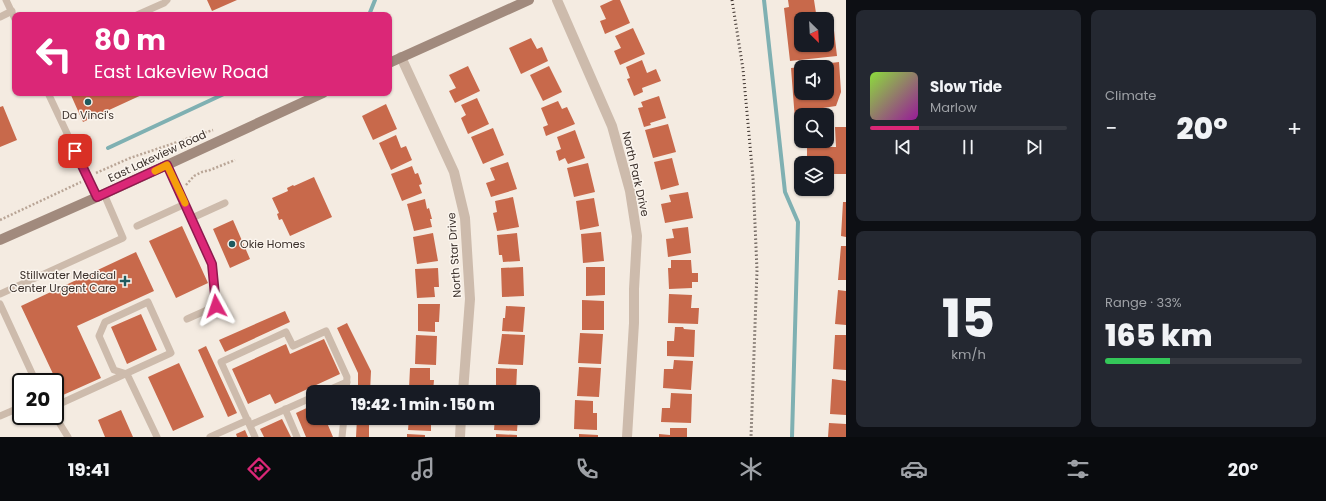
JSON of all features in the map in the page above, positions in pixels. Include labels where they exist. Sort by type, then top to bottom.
[{"type":"main road","points":[[392,62],[530,0]]},
{"type":"main road","name":"East Lakeview Road","points":[[0,240],[100,196],[316,96]]},
{"type":"street","name":"North Park Drive","points":[[557,0],[612,126],[630,191],[634,213],[637,236],[634,323],[627,437]]},
{"type":"street","name":"North Star Drive","points":[[401,57],[454,172],[465,218],[470,299],[464,385]]},
{"type":"street","points":[[460,437],[461,425]]},
{"type":"lane","points":[[0,17],[12,11],[6,0]]},
{"type":"lane","points":[[144,12],[164,3],[167,0]]},
{"type":"lane","points":[[0,294],[123,238],[100,196],[88,178],[49,96]]},
{"type":"lane","points":[[167,165],[212,264],[216,306],[187,320]]},
{"type":"lane","points":[[192,218],[225,203]]},
{"type":"lane","points":[[137,226],[185,204]]},
{"type":"lane","points":[[64,402],[127,374],[171,353],[148,302],[105,322],[99,336],[114,370],[127,374],[157,437]]},
{"type":"lane","points":[[0,304],[32,373]]},
{"type":"lane","points":[[255,437],[221,362],[286,332],[293,346],[326,331],[347,377],[347,385]]},
{"type":"lane","points":[[340,385],[347,382]]},
{"type":"lane","points":[[210,437],[306,400]]},
{"type":"lane","points":[[285,409],[297,437]]},
{"type":"lane","points":[[0,416],[12,411]]},
{"type":"lane","points":[[61,425],[68,437]]},
{"type":"lane","points":[[342,437],[343,425]]},
{"type":"path","points":[[0,220],[68,189],[102,170],[130,158],[218,128]]},
{"type":"path","points":[[179,191],[198,174],[235,160]]},
{"type":"building","points":[[207,0],[237,0],[212,11]]},
{"type":"building","points":[[613,0],[620,0],[630,23],[605,34],[600,21],[606,19],[600,6]]},
{"type":"building","points":[[788,0],[814,0],[816,12],[794,12],[794,52],[834,52],[834,30],[837,56],[790,61],[784,8],[789,7]]},
{"type":"building","points":[[633,28],[645,54],[620,65],[614,51],[621,48],[615,36]]},
{"type":"building","points":[[531,38],[537,49],[542,47],[548,61],[521,74],[509,48]]},
{"type":"building","points":[[642,60],[647,73],[656,69],[661,81],[642,88],[643,92],[634,96],[627,79],[630,78],[626,67]]},
{"type":"building","points":[[839,62],[841,92],[836,106],[823,108],[794,108],[791,68],[794,68],[794,100],[834,100],[834,63]]},
{"type":"building","points":[[468,66],[480,91],[455,103],[449,91],[456,88],[449,75]]},
{"type":"building","points":[[549,66],[562,92],[543,101],[530,75]]},
{"type":"building","name":"Da Vinci's","points":[[71,96],[139,96],[83,122]]},
{"type":"building","points":[[659,96],[666,118],[650,123],[651,125],[644,127],[638,108],[643,107],[641,102]]},
{"type":"building","points":[[477,98],[489,124],[468,134],[461,118],[466,115],[461,105]]},
{"type":"building","points":[[558,101],[562,109],[567,107],[575,124],[546,136],[543,127],[548,125],[541,108]]},
{"type":"building","points":[[386,104],[397,129],[373,140],[362,116]]},
{"type":"building","points":[[3,106],[17,140],[0,147],[0,107]]},
{"type":"building","points":[[668,124],[676,152],[653,158],[645,130]]},
{"type":"building","points":[[835,127],[846,127],[846,174],[834,174],[834,156],[807,156],[807,148],[836,147]]},
{"type":"building","points":[[493,128],[504,155],[483,164],[471,137]]},
{"type":"building","points":[[575,130],[585,158],[568,164],[565,158],[559,161],[556,151],[561,149],[557,137]]},
{"type":"building","points":[[396,135],[401,148],[406,146],[412,160],[391,170],[379,143]]},
{"type":"building","points":[[672,158],[679,185],[661,190],[654,162]]},
{"type":"building","points":[[508,162],[517,189],[491,197],[486,183],[495,180],[490,168]]},
{"type":"building","points":[[588,163],[595,192],[574,197],[567,168]]},
{"type":"building","points":[[412,166],[415,174],[418,173],[422,184],[419,185],[422,193],[402,201],[391,174]]},
{"type":"building","points":[[314,177],[332,217],[290,236],[282,219],[279,220],[277,214],[279,213],[272,198],[288,191],[287,188],[293,185],[294,186]]},
{"type":"building","points":[[688,192],[693,218],[665,223],[661,204],[671,202],[669,195]]},
{"type":"building","points":[[513,197],[519,227],[497,231],[493,213],[497,212],[495,201]]},
{"type":"building","points":[[594,198],[599,226],[580,230],[576,201]]},
{"type":"building","points":[[425,199],[427,209],[429,208],[432,219],[430,219],[432,227],[414,231],[407,204]]},
{"type":"building","points":[[843,202],[846,202],[846,237],[841,236]]},
{"type":"building","name":"Okie Homes","points":[[233,220],[250,259],[230,268],[213,229]]},
{"type":"building","points":[[182,226],[208,283],[176,298],[149,241]]},
{"type":"building","points":[[688,227],[691,253],[668,257],[666,239],[674,238],[672,229]]},
{"type":"building","points":[[601,232],[604,261],[583,263],[581,234]]},
{"type":"building","points":[[433,233],[438,261],[417,264],[413,237]]},
{"type":"building","points":[[517,233],[520,261],[503,262],[502,255],[499,255],[497,235]]},
{"type":"building","points":[[841,246],[846,246],[846,280],[838,280]]},
{"type":"building","points":[[136,252],[154,291],[77,326],[101,378],[64,395],[64,373],[53,373],[21,306]]},
{"type":"building","points":[[671,260],[691,260],[692,273],[698,273],[698,282],[692,282],[692,288],[669,289],[668,268],[671,268]]},
{"type":"building","points":[[523,267],[524,296],[502,297],[501,268]]},
{"type":"building","points":[[586,267],[605,267],[605,295],[586,296]]},
{"type":"building","points":[[438,268],[439,287],[434,287],[435,297],[417,298],[415,269]]},
{"type":"building","points":[[838,290],[846,291],[846,325],[835,324]]},
{"type":"building","points":[[669,294],[692,295],[691,308],[699,308],[698,324],[668,323]]},
{"type":"building","points":[[582,300],[604,301],[604,330],[582,330]]},
{"type":"building","points":[[418,304],[440,304],[439,322],[435,322],[435,332],[418,331]]},
{"type":"building","points":[[506,306],[525,307],[523,332],[502,331]]},
{"type":"building","points":[[285,311],[290,322],[225,352],[219,340]]},
{"type":"building","points":[[141,314],[157,350],[127,364],[111,327]]},
{"type":"building","points":[[347,323],[371,371],[370,385],[358,385],[358,373],[337,328]]},
{"type":"building","points":[[675,327],[695,330],[694,357],[667,356],[667,341],[674,341]]},
{"type":"building","points":[[580,333],[603,334],[601,364],[578,363]]},
{"type":"building","points":[[502,334],[525,335],[523,365],[498,364]]},
{"type":"building","points":[[416,335],[437,336],[436,365],[415,364]]},
{"type":"building","points":[[835,335],[846,335],[846,370],[833,369]]},
{"type":"building","points":[[324,339],[340,374],[316,385],[306,385],[306,390],[275,404],[270,394],[248,404],[232,369],[286,344],[290,354]]},
{"type":"building","points":[[206,346],[237,413],[228,417],[198,350]]},
{"type":"building","points":[[674,360],[693,361],[691,390],[663,388],[664,369],[673,369]]},
{"type":"building","points":[[179,363],[204,417],[173,431],[148,377]]},
{"type":"building","points":[[579,367],[601,368],[599,397],[577,396]]},
{"type":"building","points":[[410,368],[430,368],[430,380],[434,380],[434,385],[409,385]]},
{"type":"building","points":[[496,368],[517,369],[516,385],[496,385]]},
{"type":"building","points":[[832,379],[846,381],[846,415],[830,414]]},
{"type":"building","points":[[671,393],[692,394],[691,423],[661,422],[662,408],[670,408]]},
{"type":"building","points":[[575,400],[593,401],[593,413],[597,413],[597,430],[574,429]]},
{"type":"building","points":[[306,408],[306,425],[328,425],[333,437],[306,437],[296,413]]},
{"type":"building","points":[[121,410],[133,437],[105,437],[98,420]]},
{"type":"building","points":[[282,419],[291,437],[264,437],[260,429]]},
{"type":"building","points":[[829,423],[846,424],[846,437],[828,437]]},
{"type":"building","points":[[357,425],[369,425],[369,437],[356,437]]},
{"type":"building","points":[[408,425],[431,425],[431,431],[408,430]]},
{"type":"building","points":[[494,425],[517,425],[517,431],[494,430]]},
{"type":"building","points":[[670,428],[687,428],[687,437],[659,437],[659,434],[670,435]]},
{"type":"building","points":[[245,430],[248,437],[237,437],[236,434]]},
{"type":"building","points":[[407,434],[425,435],[425,437],[407,437]]},
{"type":"building","points":[[496,434],[517,435],[517,437],[496,437]]},
{"type":"building","points":[[579,434],[598,435],[598,437],[579,437]]},
{"type":"waterway","points":[[370,12],[375,0]]},
{"type":"waterway","points":[[764,0],[785,192],[798,222],[792,437]]},
{"type":"waterway","points":[[108,148],[220,96]]},
{"type":"railway","points":[[732,0],[743,69],[753,178],[757,270],[751,437]]},
{"type":"slow traffic","points":[[155,171],[167,165],[185,203]]},
{"type":"place","name":"Da Vinci's","points":[[88,102]]},
{"type":"place","name":"Okie Homes","points":[[232,244]]},
{"type":"place","name":"Stillwater Medical Center Urgent Care","points":[[125,281]]},
{"type":"route","points":[[75,151],[97,197],[167,165],[212,264],[216,306]]}]
